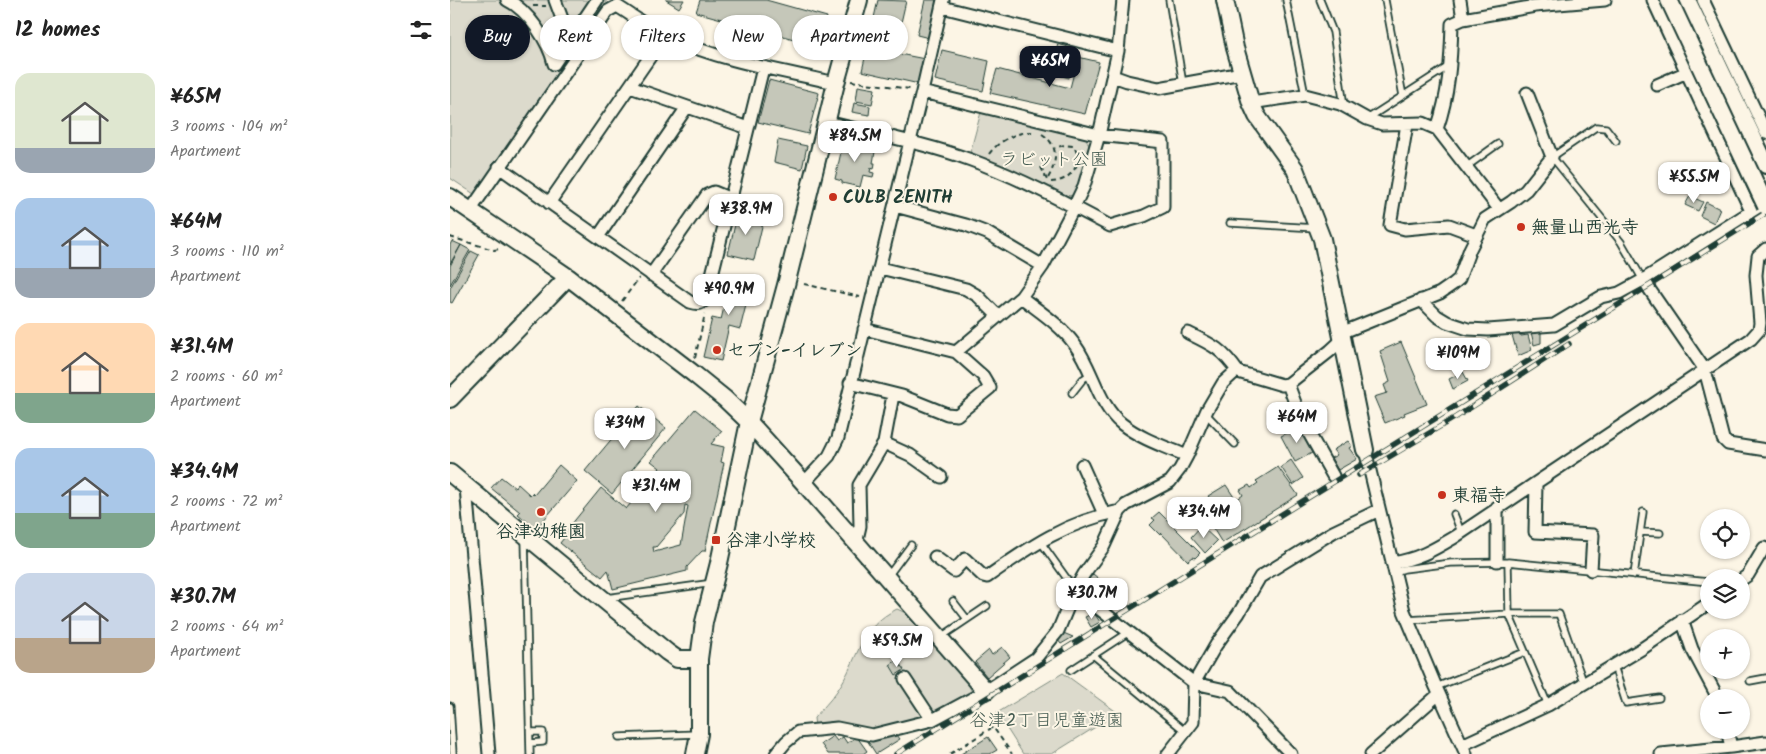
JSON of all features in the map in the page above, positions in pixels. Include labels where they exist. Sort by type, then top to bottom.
[{"type":"street","points":[[586,15],[596,0]]},
{"type":"street","points":[[695,754],[699,734],[699,659],[704,622],[719,563],[749,422],[827,122],[842,82],[859,0]]},
{"type":"street","points":[[956,352],[1021,297],[1043,266],[1084,186],[1113,76],[1118,51],[1123,0]]},
{"type":"street","points":[[1225,0],[1251,103],[1257,116],[1295,169],[1322,239],[1365,450],[1407,620],[1464,749],[1584,684],[1700,609]]},
{"type":"street","points":[[1460,0],[1463,19]]},
{"type":"street","points":[[1437,129],[1445,106],[1451,65],[1452,24],[1463,19],[1535,3],[1605,0]]},
{"type":"street","points":[[1653,0],[1687,72],[1758,208]]},
{"type":"street","points":[[1669,0],[1758,208]]},
{"type":"street","points":[[1687,0],[1766,166]]},
{"type":"street","points":[[1703,0],[1766,133]]},
{"type":"street","points":[[510,1],[527,16],[540,33]]},
{"type":"street","points":[[556,2],[561,15]]},
{"type":"street","points":[[804,482],[829,456],[838,438],[942,3],[1118,51]]},
{"type":"street","points":[[470,211],[608,11],[617,6],[632,15]]},
{"type":"street","points":[[704,51],[763,68],[842,82]]},
{"type":"street","points":[[548,202],[648,60]]},
{"type":"street","points":[[499,167],[690,302],[702,303],[706,299],[763,68]]},
{"type":"street","points":[[1657,84],[1687,72]]},
{"type":"street","points":[[1113,76],[1159,88],[1242,73]]},
{"type":"street","points":[[630,87],[748,128]]},
{"type":"street","points":[[827,122],[910,142],[982,165],[1041,190],[1110,226],[1144,216],[1163,206],[1163,142],[1098,135],[922,92]]},
{"type":"street","points":[[776,754],[798,732],[837,728],[872,735],[932,720],[986,691],[1036,658],[1046,648],[1058,630],[1075,590],[1104,546],[1120,511],[1126,505],[1170,482],[1187,456],[1206,414],[1223,383],[1235,372],[1282,385],[1288,384],[1330,351],[1342,336],[1440,293],[1459,279],[1476,235],[1485,219],[1526,190],[1552,157],[1527,93]]},
{"type":"street","points":[[1251,103],[1305,95],[1344,106],[1367,119],[1382,124],[1423,124],[1437,129],[1499,209]]},
{"type":"street","points":[[598,237],[686,107]]},
{"type":"street","points":[[1407,124],[1390,225],[1406,228],[1449,224],[1476,235]]},
{"type":"street","points":[[648,273],[707,195],[714,192],[731,199]]},
{"type":"street","points":[[450,197],[568,278],[694,374],[749,422],[804,482],[856,544],[986,691]]},
{"type":"street","points":[[1422,300],[1437,316],[1447,322],[1468,329],[1488,330],[1554,326],[1601,297],[1619,293],[1643,280],[1766,202]]},
{"type":"street","points":[[895,206],[966,225],[987,233],[1043,266]]},
{"type":"street","points":[[1393,567],[1426,554],[1461,532],[1751,339],[1759,330],[1760,323],[1756,267],[1758,256],[1766,249]]},
{"type":"street","points":[[880,268],[966,289],[978,296],[998,316]]},
{"type":"street","points":[[450,399],[568,278]]},
{"type":"street","points":[[1643,280],[1705,370],[1723,439],[1728,444],[1766,450]]},
{"type":"street","points":[[1021,297],[1066,333],[1076,346],[1105,404],[1122,424],[1158,444],[1187,456]]},
{"type":"street","points":[[850,383],[902,396],[947,414],[957,415],[990,388],[983,376],[956,352],[864,329]]},
{"type":"street","points":[[1188,334],[1216,346],[1228,356],[1238,372]]},
{"type":"street","points":[[1288,384],[1301,419],[1333,476]]},
{"type":"street","points":[[856,544],[860,526],[859,485],[884,443],[893,395]]},
{"type":"street","points":[[884,443],[910,455],[942,477]]},
{"type":"street","points":[[1082,465],[1104,514]]},
{"type":"street","points":[[450,473],[601,599],[677,659],[699,659]]},
{"type":"street","points":[[1536,483],[1535,532],[1593,535],[1591,570]]},
{"type":"street","points":[[466,487],[488,754]]},
{"type":"street","points":[[1497,507],[1502,562]]},
{"type":"street","points":[[1168,754],[1193,722],[1194,683],[1260,577],[1333,532],[1379,510]]},
{"type":"street","points":[[935,557],[954,571],[965,559],[983,576],[987,577],[1058,531],[1104,514],[1120,511]]},
{"type":"street","points":[[1750,572],[1765,548]]},
{"type":"street","points":[[1075,590],[1194,683],[1230,691],[1291,754]]},
{"type":"street","points":[[1682,620],[1692,649],[1713,689]]},
{"type":"street","points":[[905,679],[932,720]]},
{"type":"street","points":[[1372,754],[1437,691]]},
{"type":"street","points":[[1729,739],[1731,747]]},
{"type":"street","points":[[1661,754],[1696,753],[1766,742]]},
{"type":"lane","points":[[1168,0],[1183,84]]},
{"type":"lane","points":[[1286,0],[1305,95]]},
{"type":"lane","points":[[1320,0],[1332,32],[1344,106]]},
{"type":"lane","points":[[1385,0],[1403,96]]},
{"type":"lane","points":[[1367,119],[1451,65]]},
{"type":"lane","points":[[1616,141],[1606,128],[1596,127],[1552,157],[1621,242],[1643,280]]},
{"type":"lane","points":[[1466,167],[1498,144]]},
{"type":"lane","points":[[1230,223],[1318,228]]},
{"type":"lane","points":[[1072,393],[1083,379],[1091,374]]},
{"type":"lane","points":[[1206,414],[1236,444]]},
{"type":"lane","points":[[1634,575],[1643,512]]},
{"type":"lane","points":[[1454,514],[1461,532]]},
{"type":"lane","points":[[1640,532],[1660,533]]},
{"type":"lane","points":[[525,535],[530,754]]},
{"type":"lane","points":[[1040,541],[1075,590]]},
{"type":"lane","points":[[886,578],[911,545]]},
{"type":"lane","points":[[1502,562],[1510,614],[1548,705]]},
{"type":"lane","points":[[1393,567],[1404,569],[1451,563],[1502,562],[1700,581]]},
{"type":"lane","points":[[601,599],[713,583]]},
{"type":"lane","points":[[952,600],[967,619]]},
{"type":"lane","points":[[939,639],[987,606]]},
{"type":"lane","points":[[1407,620],[1510,614],[1559,614],[1584,684]]},
{"type":"lane","points":[[1071,670],[1129,632]]},
{"type":"lane","points":[[1437,691],[1525,652]]},
{"type":"lane","points":[[1093,655],[1186,732]]},
{"type":"lane","points":[[1614,666],[1626,703],[1659,698]]},
{"type":"lane","points":[[1750,681],[1766,678]]},
{"type":"lane","points":[[450,706],[453,754]]},
{"type":"lane","points":[[530,732],[543,732],[543,742],[530,743]]},
{"type":"lane","points":[[619,737],[699,734]]},
{"type":"path","points":[[510,1],[537,6],[556,2]]},
{"type":"path","points":[[842,82],[922,92]]},
{"type":"path","points":[[982,165],[991,151],[1010,137],[1031,132],[1042,134],[1052,143],[1055,161],[1041,190]]},
{"type":"path","points":[[1041,167],[1047,180],[1050,182],[1056,182],[1072,173],[1078,162],[1078,153],[1074,146],[1064,144],[1054,148]]},
{"type":"path","points":[[450,236],[494,250],[506,247],[511,240]]},
{"type":"path","points":[[620,304],[648,273]]},
{"type":"path","points":[[804,284],[871,300]]},
{"type":"path","points":[[694,362],[705,320],[706,299]]},
{"type":"path","points":[[950,754],[994,727],[1012,754]]},
{"type":"green space","points":[[450,0],[607,0],[597,15],[540,15],[540,60],[566,60],[474,194],[450,178]]},
{"type":"green space","name":"ラビット公園","points":[[981,112],[1086,138],[1090,148],[1078,194],[1068,196],[970,153]]},
{"type":"green space","points":[[897,609],[915,617],[963,673],[972,692],[910,730],[875,729],[839,735],[815,727],[814,718],[837,691],[867,634],[884,616]]},
{"type":"green space","name":"谷津2丁目児童遊園","points":[[1063,673],[1118,713],[1052,754],[1023,754],[997,713]]},
{"type":"building","points":[[666,0],[684,0],[679,8]]},
{"type":"building","points":[[700,0],[766,0],[820,15],[792,15],[792,39],[782,36],[782,15],[714,15],[714,17],[696,12]]},
{"type":"building","points":[[878,0],[906,1],[903,15],[875,15]]},
{"type":"building","points":[[925,0],[938,0],[929,38],[917,35]]},
{"type":"building","points":[[1058,44],[1075,49],[1069,78],[1050,73]]},
{"type":"building","points":[[942,50],[989,61],[983,91],[935,80]]},
{"type":"building","points":[[908,56],[925,59],[919,84],[862,71],[864,60],[908,60]]},
{"type":"building","points":[[1078,57],[1099,62],[1085,114],[990,93],[997,69],[1070,88]]},
{"type":"building","points":[[769,80],[819,93],[808,134],[758,122]]},
{"type":"building","points":[[858,86],[875,89],[872,104],[856,101]]},
{"type":"building","points":[[854,103],[870,106],[869,115],[852,112]]},
{"type":"building","points":[[844,139],[876,146],[873,163],[875,163],[874,169],[871,168],[870,172],[874,173],[873,177],[863,175],[860,187],[842,183],[842,181],[835,179]]},
{"type":"building","points":[[778,140],[807,146],[802,169],[774,162]]},
{"type":"building","points":[[1690,196],[1703,202],[1698,211],[1685,205]]},
{"type":"building","points":[[1706,202],[1720,209],[1714,223],[1700,216]]},
{"type":"building","points":[[738,212],[764,218],[754,260],[728,254]]},
{"type":"building","points":[[452,241],[461,245],[450,264],[450,245]]},
{"type":"building","points":[[461,245],[470,250],[450,285],[450,266]]},
{"type":"building","points":[[471,251],[479,255],[452,303],[450,302],[450,288]]},
{"type":"building","points":[[730,275],[756,281],[754,291],[752,290],[750,297],[748,297],[740,329],[729,326],[721,361],[703,357],[712,318],[721,320]]},
{"type":"building","points":[[1541,330],[1541,343],[1534,345],[1531,332]]},
{"type":"building","points":[[1520,333],[1521,336],[1528,335],[1532,350],[1518,356],[1512,335]]},
{"type":"building","points":[[1401,342],[1427,404],[1385,423],[1374,397],[1387,393],[1384,385],[1390,382],[1380,351]]},
{"type":"building","points":[[1463,372],[1468,381],[1453,389],[1449,379]]},
{"type":"building","points":[[639,406],[666,428],[612,494],[585,471]]},
{"type":"building","points":[[695,409],[722,431],[711,444],[724,447],[721,462],[724,463],[705,551],[702,551],[687,567],[687,571],[613,589],[608,570],[602,577],[560,543],[564,538],[562,536],[601,488],[626,509],[660,468],[651,461]],"holes":[[[685,505],[688,506],[681,545],[654,552],[653,547],[656,547],[684,514]]]},
{"type":"building","points":[[1299,427],[1312,453],[1295,462],[1281,436]]},
{"type":"building","points":[[1348,441],[1352,446],[1349,448],[1357,459],[1338,470],[1331,458],[1337,455],[1333,450]]},
{"type":"building","points":[[1291,460],[1303,478],[1293,485],[1281,467]]},
{"type":"building","points":[[559,465],[577,481],[536,529],[518,514],[520,512],[491,488],[501,477],[515,488],[518,484],[530,495],[532,493],[534,495]]},
{"type":"building","points":[[1278,467],[1298,495],[1222,543],[1208,520],[1219,513],[1208,496],[1226,485],[1236,500],[1243,495],[1240,490],[1249,485],[1251,488],[1258,483],[1256,481]]},
{"type":"building","points":[[1159,512],[1200,553],[1195,558],[1193,557],[1188,561],[1161,533],[1160,535],[1150,525],[1155,520],[1152,518]]},
{"type":"building","points":[[1201,526],[1217,541],[1205,553],[1191,537]]},
{"type":"building","points":[[1093,574],[1121,597],[1110,610],[1085,590],[1091,583],[1088,580]]},
{"type":"building","points":[[1094,613],[1100,622],[1091,627],[1085,617]]},
{"type":"building","points":[[1061,632],[1073,637],[1061,644],[1057,639]]},
{"type":"building","points":[[1002,647],[1010,657],[987,677],[975,662],[989,650],[992,655]]},
{"type":"building","points":[[897,660],[904,670],[896,675],[890,665]]},
{"type":"building","points":[[897,735],[900,739],[876,754],[867,740],[881,739]]},
{"type":"building","points":[[833,736],[837,741],[843,737],[847,743],[857,737],[867,751],[863,754],[828,754],[821,744]]},
{"type":"building","points":[[988,737],[997,750],[990,754],[961,754]]},
{"type":"railway","points":[[896,754],[1766,213]]},
{"type":"railway","points":[[1359,475],[1456,417],[1569,344]]},
{"type":"place","name":"CULB ZENITH","points":[[833,197]]},
{"type":"place","name":"無量山西光寺","points":[[1521,227]]},
{"type":"place","name":"セブン-イレブン","points":[[717,350]]},
{"type":"place","name":"東福寺","points":[[1442,495]]},
{"type":"place","name":"谷津幼稚園","points":[[541,512]]},
{"type":"place","name":"谷津小学校","points":[[716,540]]}]
